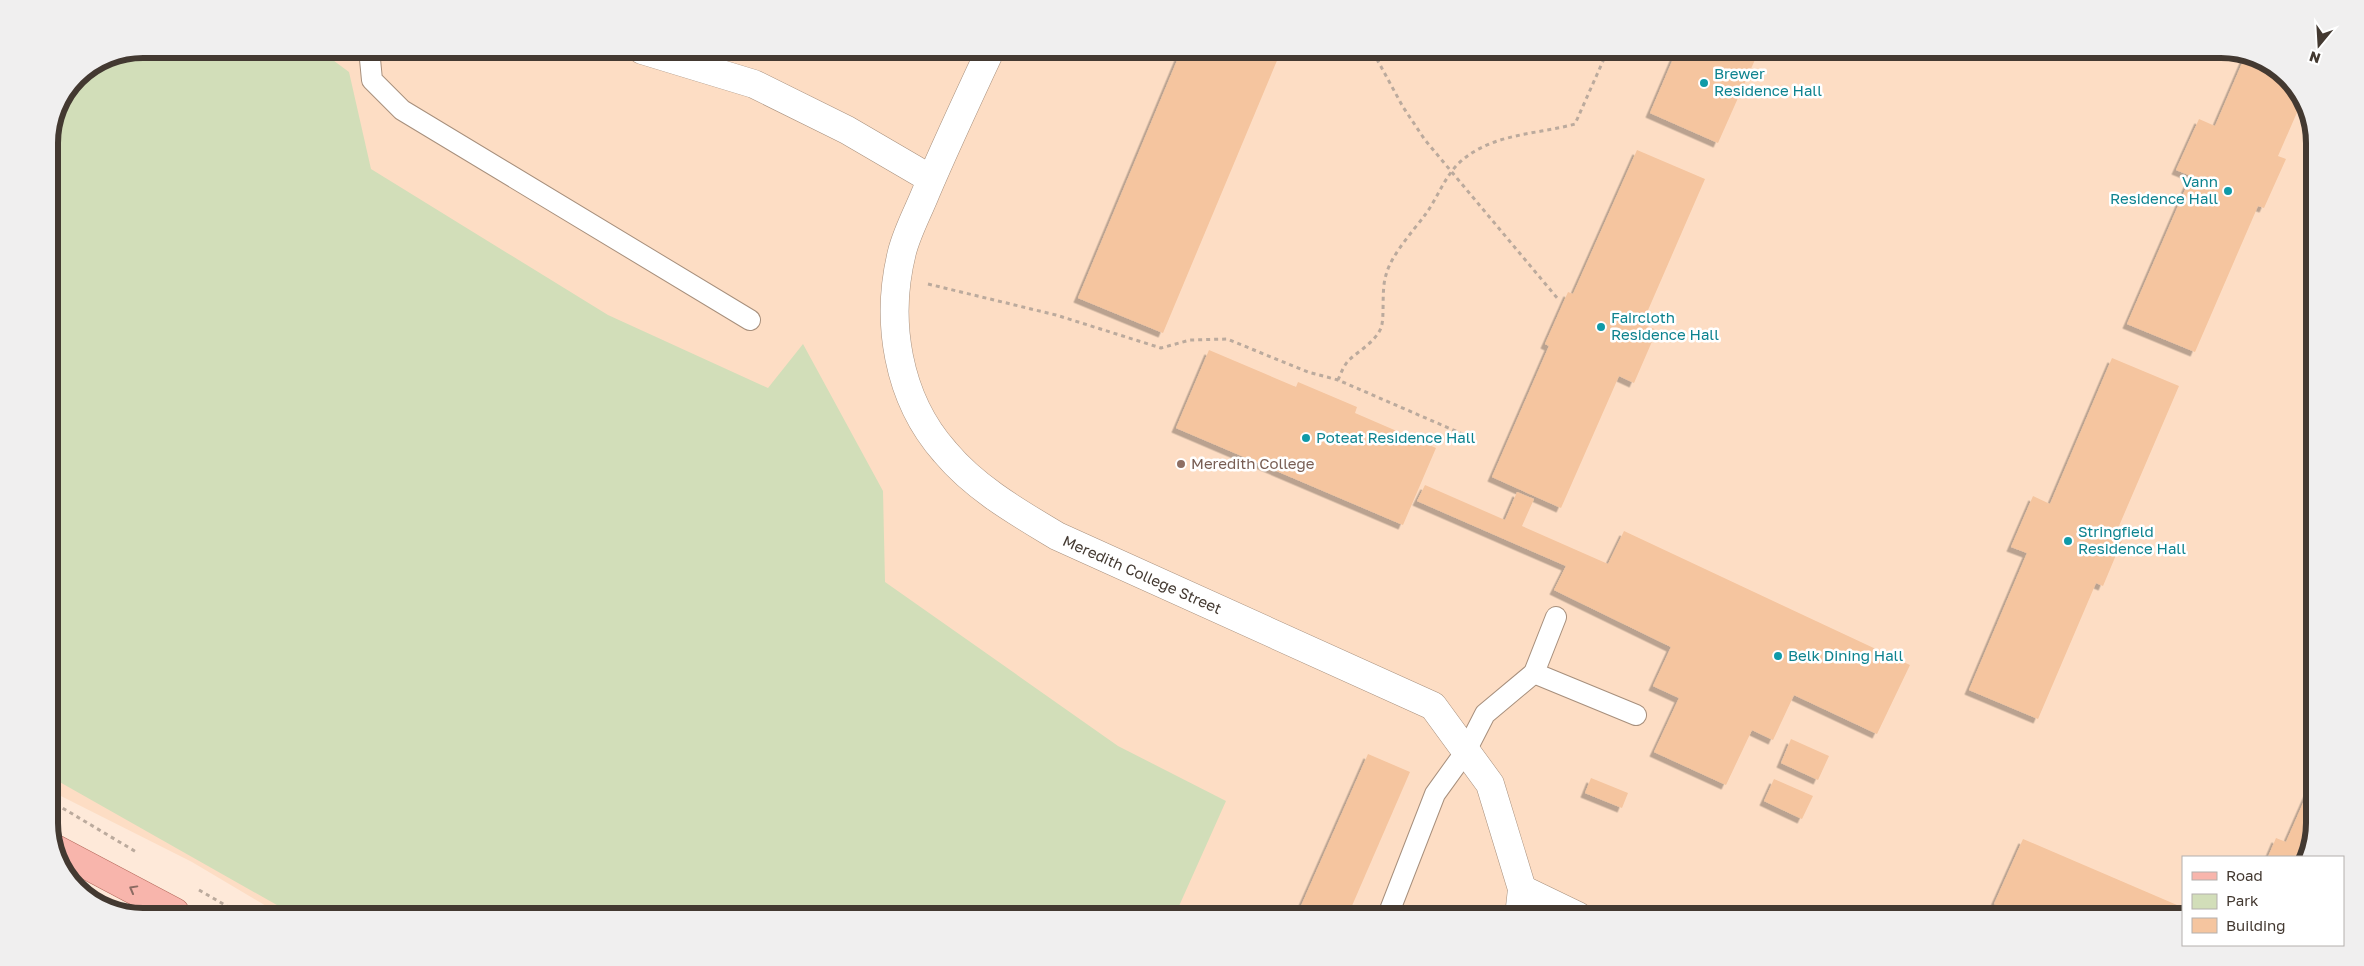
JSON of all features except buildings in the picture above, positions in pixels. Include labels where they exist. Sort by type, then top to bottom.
[{"type":"main road","points":[[63,853],[167,908]]},
{"type":"street","points":[[668,58],[754,84],[847,130],[931,180]]},
{"type":"street","name":"Meredith College Street","points":[[987,58],[931,180],[902,251],[897,280],[895,318],[899,363],[909,392],[926,426],[944,452],[1005,505],[1056,536],[1433,706],[1490,784],[1522,889],[1520,908]]},
{"type":"street","points":[[1522,889],[1561,908]]},
{"type":"lane","points":[[369,58],[372,80],[402,110],[750,320]]},
{"type":"lane","points":[[1391,908],[1435,794],[1466,751],[1485,714],[1534,673],[1556,617]]},
{"type":"lane","points":[[1534,673],[1636,715]]},
{"type":"path","points":[[1376,58],[1403,107],[1425,140],[1558,298]]},
{"type":"path","points":[[1338,380],[1347,362],[1373,340],[1382,326],[1382,298],[1386,274],[1405,242],[1458,165],[1481,146],[1509,137],[1575,124],[1604,58]]},
{"type":"path","points":[[926,284],[1056,315],[1161,348],[1190,340],[1226,339],[1308,372],[1338,380],[1474,439]]},
{"type":"shaded area","name":"Meredith College","points":[[143,58],[2233,58],[2249,62],[2264,69],[2282,82],[2295,100],[2302,115],[2306,137],[2306,835],[2300,856],[2182,856],[2182,908],[270,908],[192,862],[58,795],[59,126],[64,110],[82,82],[110,64],[126,59]]},
{"type":"green space","points":[[330,58],[349,72],[371,169],[608,315],[768,388],[803,344],[883,491],[885,582],[1118,746],[1226,801],[1178,908],[282,908],[58,781],[59,126],[64,110],[82,82],[110,64],[126,59]]},
{"type":"place","name":"Brewer Residence Hall","points":[[1704,83]]},
{"type":"place","name":"Vann Residence Hall","points":[[2228,191]]},
{"type":"place","name":"Faircloth Residence Hall","points":[[1601,327]]},
{"type":"place","name":"Poteat Residence Hall","points":[[1306,438]]},
{"type":"place","name":"Meredith College","points":[[1181,464]]},
{"type":"place","name":"Stringfield Residence Hall","points":[[2068,541]]},
{"type":"place","name":"Belk Dining Hall","points":[[1778,656]]}]
